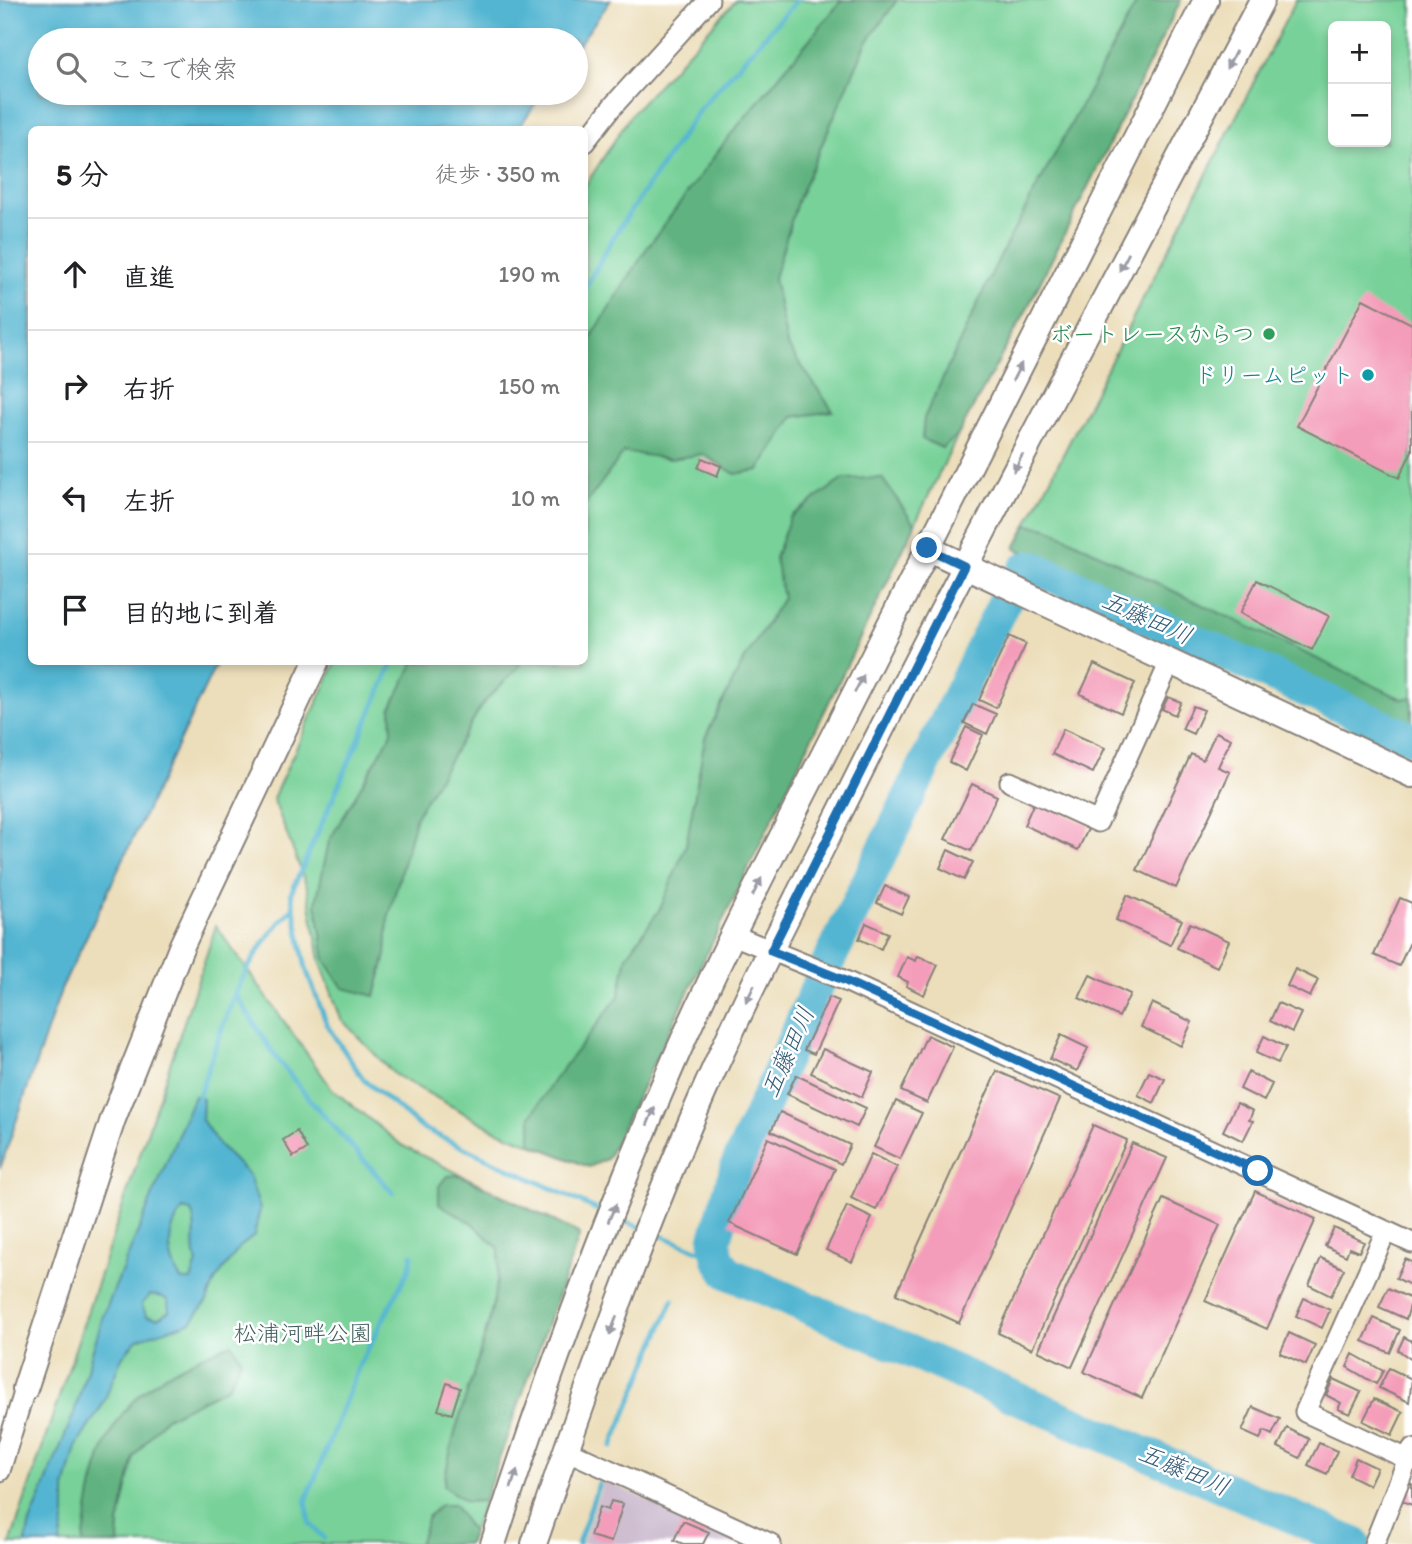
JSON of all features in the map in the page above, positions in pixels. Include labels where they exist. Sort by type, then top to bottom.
[{"type":"street","points":[[588,138],[612,107],[709,0]]},
{"type":"street","points":[[493,1544],[527,1439],[598,1247],[673,1064],[733,935],[1206,0]]},
{"type":"street","points":[[534,1544],[566,1450],[662,1195],[703,1095],[771,951],[964,566],[1262,0]]},
{"type":"street","points":[[927,548],[1412,775]]},
{"type":"street","points":[[1010,782],[1098,822],[1170,662]]},
{"type":"street","points":[[0,1471],[113,1119],[182,946],[315,665]]},
{"type":"street","points":[[733,935],[841,979],[1412,1243]]},
{"type":"street","points":[[1374,1544],[1411,1456],[1305,1412],[1386,1231]]},
{"type":"street","points":[[566,1450],[771,1544]]},
{"type":"shaded area","points":[[604,1480],[743,1544],[582,1544]]},
{"type":"green space","points":[[736,0],[1181,0],[958,435],[607,1159],[589,1167],[493,1129],[395,1075],[341,1019],[320,960],[307,887],[273,798],[335,665],[588,665],[588,181],[632,113]]},
{"type":"green space","points":[[842,0],[897,0],[866,44],[798,199],[774,278],[787,345],[833,411],[793,417],[759,470],[735,474],[703,454],[671,459],[624,452],[588,501],[588,342],[647,248],[727,139]]},
{"type":"green space","points":[[1138,0],[1181,0],[1025,313],[958,435],[942,448],[922,439],[924,418],[1001,254]]},
{"type":"green space","name":"ボートレースからつ","points":[[1296,0],[1412,0],[1412,730],[1015,548]]},
{"type":"green space","points":[[882,478],[915,525],[607,1159],[589,1167],[531,1144],[531,1116],[554,1080],[619,996],[627,956],[661,907],[686,845],[705,738],[741,665],[783,598],[775,558],[790,517],[843,479]]},
{"type":"green space","points":[[1027,525],[1048,528],[1165,587],[1402,699],[1412,697],[1412,730],[1015,548]]},
{"type":"green space","points":[[412,665],[519,665],[484,702],[416,816],[388,919],[386,955],[375,996],[343,988],[325,960],[316,903],[329,841],[392,733],[391,708]]},
{"type":"green space","name":"松浦河畔公園","points":[[216,926],[333,1090],[403,1146],[580,1234],[468,1544],[10,1544]]},
{"type":"green space","points":[[460,1175],[580,1234],[484,1501],[466,1502],[444,1486],[457,1426],[492,1309],[499,1249],[472,1223],[439,1204],[439,1186],[447,1176]]},
{"type":"green space","points":[[232,1344],[241,1359],[228,1387],[164,1419],[134,1457],[119,1523],[118,1544],[83,1544],[97,1470],[107,1441],[121,1416],[139,1395],[163,1377]]},
{"type":"green space","points":[[440,1505],[454,1505],[472,1532],[468,1544],[419,1544],[428,1517]]},
{"type":"water","points":[[0,0],[611,0],[588,32],[588,28],[28,28],[28,105],[535,105],[520,126],[28,126],[28,665],[216,665],[61,990],[0,1169]]},
{"type":"water","points":[[194,1096],[203,1099],[202,1120],[219,1145],[249,1175],[260,1209],[254,1236],[240,1247],[215,1281],[207,1301],[191,1322],[137,1339],[122,1357],[103,1404],[76,1447],[65,1488],[65,1516],[60,1544],[25,1544],[30,1523],[74,1413],[103,1316]],"holes":[[[183,1209],[191,1211],[194,1224],[197,1263],[191,1280],[181,1280],[170,1253],[173,1227]],[[150,1295],[163,1297],[168,1301],[169,1311],[158,1318],[146,1316],[142,1304]]]},
{"type":"building","name":"ドリームピット","points":[[1363,299],[1412,324],[1412,451],[1399,478],[1297,426]]},
{"type":"building","points":[[702,458],[721,466],[717,476],[698,468]]},
{"type":"building","points":[[1257,580],[1329,616],[1312,650],[1240,613]]},
{"type":"building","points":[[1009,636],[1026,644],[996,708],[979,700]]},
{"type":"building","points":[[1094,664],[1135,683],[1121,713],[1080,694]]},
{"type":"building","points":[[1168,697],[1181,702],[1175,715],[1162,709]]},
{"type":"building","points":[[973,704],[996,714],[987,734],[964,723]]},
{"type":"building","points":[[1193,706],[1204,710],[1193,734],[1182,729]]},
{"type":"building","points":[[966,727],[983,735],[966,771],[949,762]]},
{"type":"building","points":[[1063,729],[1105,748],[1093,773],[1052,754]]},
{"type":"building","points":[[1216,732],[1231,739],[1218,767],[1230,772],[1176,888],[1137,870],[1191,754],[1203,760]]},
{"type":"building","points":[[972,784],[997,796],[971,851],[945,839]]},
{"type":"building","points":[[1035,800],[1090,825],[1078,850],[1024,825]]},
{"type":"building","points":[[948,850],[973,862],[964,880],[940,868]]},
{"type":"building","points":[[885,886],[909,897],[901,914],[877,903]]},
{"type":"building","points":[[1127,895],[1182,920],[1170,945],[1116,920]]},
{"type":"building","points":[[1400,898],[1412,903],[1412,938],[1399,966],[1374,955]]},
{"type":"building","points":[[866,923],[888,933],[881,949],[859,939]]},
{"type":"building","points":[[1190,923],[1229,941],[1217,967],[1177,948]]},
{"type":"building","points":[[918,956],[938,965],[924,995],[906,986],[908,982],[898,977],[907,957],[916,961]]},
{"type":"building","points":[[1295,969],[1318,980],[1310,997],[1287,986]]},
{"type":"building","points":[[1090,975],[1130,994],[1119,1017],[1079,998]]},
{"type":"building","points":[[829,997],[839,1001],[814,1054],[804,1050]]},
{"type":"building","points":[[1152,1003],[1192,1022],[1181,1046],[1141,1027]]},
{"type":"building","points":[[1278,1003],[1301,1013],[1292,1032],[1270,1021]]},
{"type":"building","points":[[927,1035],[953,1047],[927,1103],[901,1091]]},
{"type":"building","points":[[1061,1035],[1088,1048],[1077,1071],[1050,1059]]},
{"type":"building","points":[[1264,1036],[1286,1047],[1278,1063],[1256,1053]]},
{"type":"building","points":[[823,1049],[873,1072],[862,1097],[811,1073]]},
{"type":"building","points":[[997,1071],[1060,1099],[959,1323],[896,1294]]},
{"type":"building","points":[[1149,1072],[1165,1079],[1154,1103],[1138,1095]]},
{"type":"building","points":[[1248,1072],[1272,1084],[1264,1101],[1240,1089]]},
{"type":"building","points":[[796,1075],[866,1108],[857,1127],[787,1094]]},
{"type":"building","points":[[896,1101],[922,1113],[900,1159],[874,1147]]},
{"type":"building","points":[[1237,1103],[1253,1111],[1249,1120],[1253,1121],[1243,1141],[1223,1131]]},
{"type":"building","points":[[780,1112],[850,1145],[841,1164],[771,1131]]},
{"type":"building","points":[[1093,1125],[1127,1140],[1032,1349],[998,1333]]},
{"type":"building","points":[[297,1131],[307,1149],[293,1157],[283,1140]]},
{"type":"building","points":[[768,1138],[835,1169],[797,1254],[729,1223]]},
{"type":"building","points":[[1132,1143],[1167,1158],[1072,1367],[1038,1351]]},
{"type":"building","points":[[871,1154],[897,1167],[876,1210],[851,1198]]},
{"type":"building","points":[[1255,1191],[1316,1219],[1267,1329],[1205,1301]]},
{"type":"building","points":[[1163,1199],[1220,1225],[1142,1398],[1084,1372]]},
{"type":"building","points":[[847,1206],[872,1218],[852,1262],[826,1250]]},
{"type":"building","points":[[1334,1228],[1364,1242],[1359,1252],[1349,1248],[1346,1256],[1325,1246]]},
{"type":"building","points":[[1321,1258],[1344,1269],[1331,1296],[1309,1285]]},
{"type":"building","points":[[1405,1259],[1412,1262],[1412,1286],[1396,1278]]},
{"type":"building","points":[[1388,1288],[1412,1299],[1406,1319],[1379,1307]]},
{"type":"building","points":[[1304,1298],[1330,1310],[1322,1328],[1296,1316]]},
{"type":"building","points":[[1374,1318],[1400,1330],[1390,1353],[1363,1341]]},
{"type":"building","points":[[1289,1333],[1315,1345],[1306,1365],[1280,1353]]},
{"type":"building","points":[[1404,1337],[1412,1341],[1412,1360],[1398,1350]]},
{"type":"building","points":[[1353,1354],[1383,1371],[1376,1384],[1347,1367]]},
{"type":"building","points":[[1389,1368],[1412,1379],[1409,1402],[1379,1388]]},
{"type":"building","points":[[1333,1379],[1361,1392],[1350,1414],[1338,1409],[1341,1403],[1326,1395]]},
{"type":"building","points":[[447,1383],[460,1388],[452,1414],[438,1410]]},
{"type":"building","points":[[1374,1399],[1403,1412],[1392,1435],[1363,1421]]},
{"type":"building","points":[[1253,1407],[1280,1419],[1272,1435],[1264,1431],[1260,1439],[1242,1431]]},
{"type":"building","points":[[1287,1428],[1309,1439],[1300,1458],[1278,1447]]},
{"type":"building","points":[[1319,1443],[1337,1451],[1327,1474],[1308,1465]]},
{"type":"building","points":[[1356,1458],[1377,1468],[1369,1485],[1349,1475]]},
{"type":"building","points":[[1410,1483],[1412,1484],[1412,1505],[1402,1501]]},
{"type":"building","points":[[611,1501],[623,1504],[611,1542],[590,1536],[599,1507],[608,1510]]},
{"type":"building","points":[[683,1521],[709,1532],[703,1544],[683,1544],[674,1540]]},
{"type":"waterway","points":[[588,283],[616,233],[699,110],[797,0]]},
{"type":"waterway","name":"五藤田川","points":[[1355,1544],[728,1273],[718,1258],[715,1240],[737,1165],[827,965],[1004,602],[1025,568],[1033,567],[1412,739]]},
{"type":"waterway","points":[[392,665],[291,893],[306,969],[328,1027],[364,1080],[422,1128],[604,1213]]},
{"type":"waterway","points":[[196,1104],[223,1024],[244,975],[274,929],[294,907]]},
{"type":"waterway","points":[[234,992],[275,1056],[310,1100],[393,1193]]},
{"type":"waterway","points":[[617,1218],[640,1227]]},
{"type":"waterway","points":[[652,1232],[718,1258]]},
{"type":"waterway","points":[[324,1538],[310,1524],[306,1501],[358,1368],[409,1269],[412,1255]]},
{"type":"waterway","points":[[612,1446],[673,1300]]},
{"type":"waterway","points":[[578,1544],[599,1483]]},
{"type":"place","name":"ボートレースからつ","points":[[1269,334]]},
{"type":"place","name":"ドリームピット","points":[[1368,375]]},
{"type":"route","points":[[927,548],[964,566],[771,951],[841,979],[1258,1171]]}]
